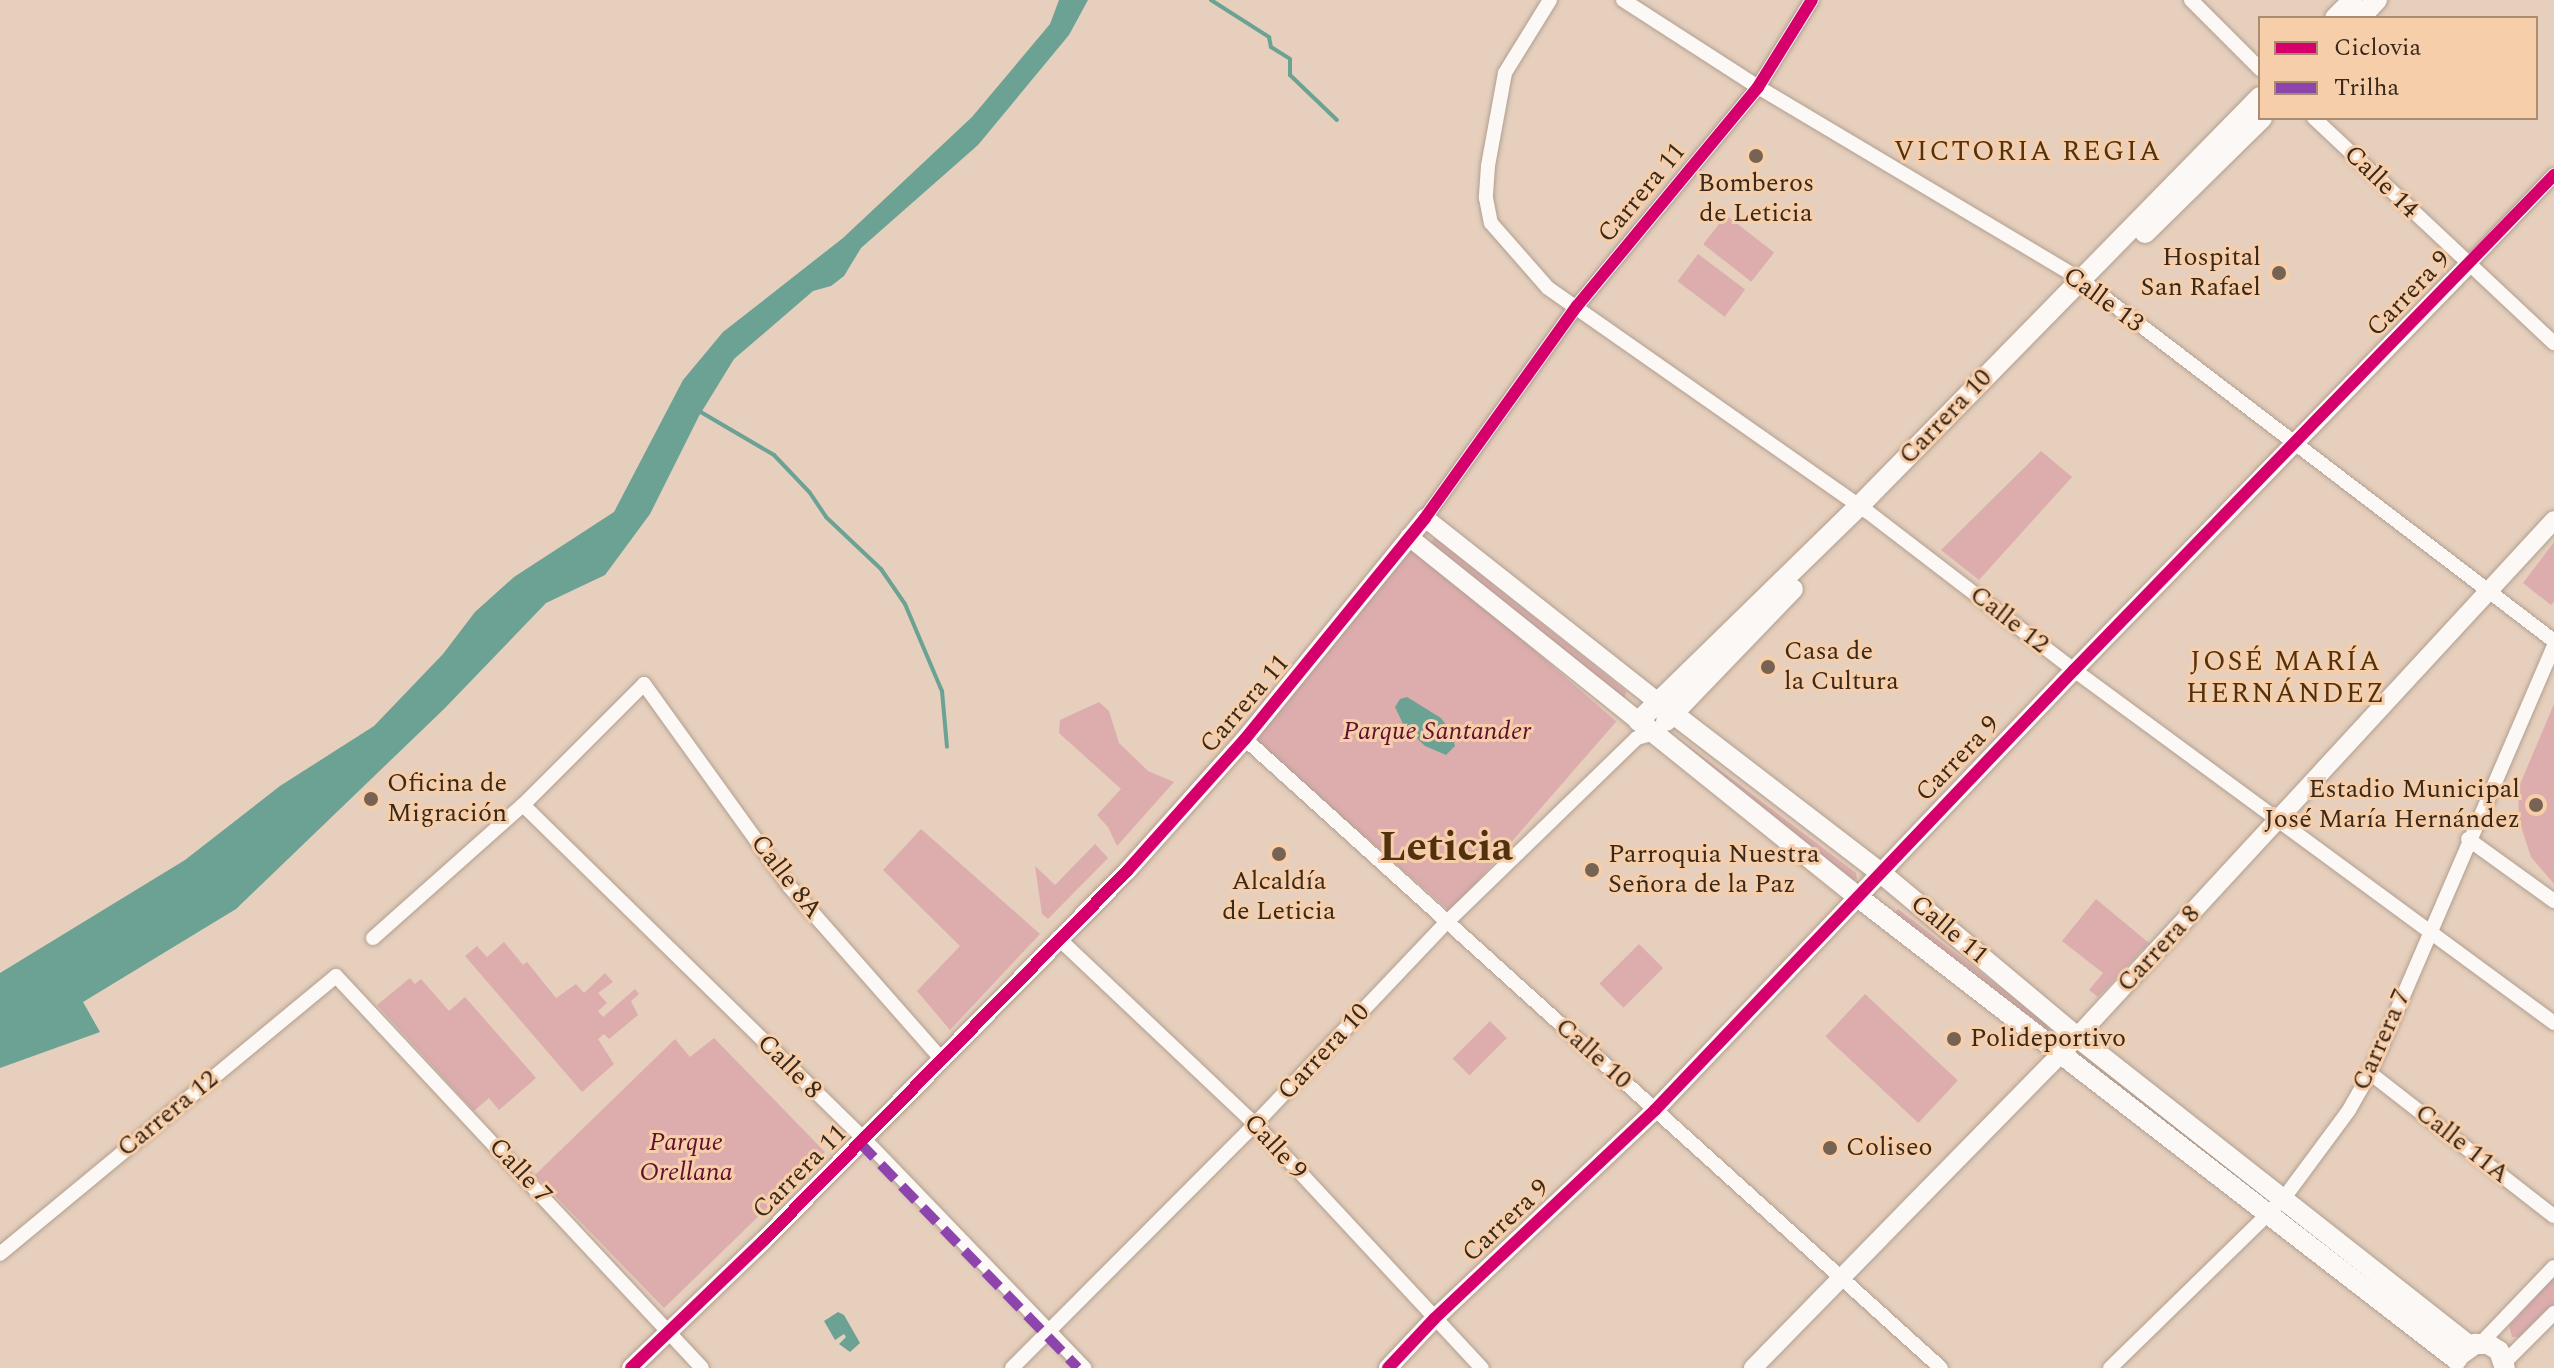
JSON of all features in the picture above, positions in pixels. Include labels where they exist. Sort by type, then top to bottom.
[{"type":"main road","points":[[2337,16],[2353,0]]},
{"type":"main road","points":[[2362,16],[2377,0]]},
{"type":"main road","name":"Carrera 10","points":[[1644,731],[2084,284],[2258,99]]},
{"type":"main road","name":"Carrera 10","points":[[2084,284],[2260,120]]},
{"type":"main road","name":"Calle 11","points":[[1665,708],[1881,873],[2077,1037],[2284,1198],[2466,1354]]},
{"type":"main road","name":"Calle 11","points":[[1644,731],[2266,1213],[2466,1354]]},
{"type":"main road","points":[[2466,1354],[2494,1347],[2504,1366]]},
{"type":"street","name":"Calle 12","points":[[1550,0],[1505,73],[1488,166],[1486,198],[1491,223],[1506,244],[1548,288],[1864,509],[2074,670],[2554,1023]]},
{"type":"street","name":"Calle 13","points":[[1623,0],[1758,87],[2084,284],[2490,589],[2554,643]]},
{"type":"street","name":"Carrera 11","points":[[631,1368],[864,1139],[938,1060],[1127,871],[1245,739],[1425,518],[1577,306],[1758,87],[1812,0]]},
{"type":"street","points":[[2191,0],[2258,67]]},
{"type":"street","name":"Calle 14","points":[[2316,120],[2554,343]]},
{"type":"street","name":"Carrera 9","points":[[1388,1368],[1434,1319],[1655,1110],[2074,670],[2554,175]]},
{"type":"street","name":"Calle 11","points":[[1425,518],[1665,708]]},
{"type":"street","name":"Carrera 8","points":[[1753,1368],[2077,1037],[2554,520]]},
{"type":"street","name":"Calle 11","points":[[1409,537],[1644,731]]},
{"type":"street","name":"Carrera 7","points":[[2110,1368],[2284,1198],[2323,1149],[2370,1073],[2554,643]]},
{"type":"street","name":"Calle 8A","points":[[523,805],[644,684],[789,886],[937,1054],[938,1060]]},
{"type":"street","name":"Carrera 10","points":[[1012,1368],[1255,1124],[1447,922],[1644,731]]},
{"type":"street","name":"Calle 10","points":[[1245,739],[1941,1368]]},
{"type":"street","points":[[373,938],[523,805]]},
{"type":"street","name":"Calle 8","points":[[523,805],[864,1139],[1084,1368]]},
{"type":"street","points":[[2468,839],[2554,901]]},
{"type":"street","name":"Calle 9","points":[[1058,938],[1255,1124],[1482,1368]]},
{"type":"street","name":"Carrera 12","points":[[0,1254],[336,976]]},
{"type":"street","name":"Calle 7","points":[[336,976],[702,1368]]},
{"type":"street","name":"Calle 11A","points":[[2370,1073],[2554,1216]]},
{"type":"street","points":[[2466,1354],[2554,1267]]},
{"type":"street","points":[[2504,1366],[2554,1313]]},
{"type":"green space","points":[[1726,215],[1774,253],[1751,282],[1703,244]]},
{"type":"green space","points":[[1698,254],[1745,290],[1725,317],[1678,281]]},
{"type":"green space","points":[[2041,451],[2072,477],[1979,580],[1941,550]]},
{"type":"green space","points":[[1435,538],[1626,691],[1625,698],[1621,700],[1430,543]]},
{"type":"green space","points":[[2554,542],[2554,602],[2551,605],[2523,583]]},
{"type":"green space","name":"Parque Santander","points":[[1411,543],[1616,721],[1451,912],[1246,733]]},
{"type":"green space","points":[[1099,702],[1109,711],[1119,743],[1148,771],[1174,782],[1117,846],[1108,827],[1097,815],[1121,789],[1059,733],[1060,720]]},
{"type":"green space","name":"Estadio Municipal José María Hernández","points":[[2554,704],[2554,884],[2531,857],[2519,820],[2518,789]]},
{"type":"green space","points":[[1675,736],[1856,873],[1857,879],[1851,881]]},
{"type":"green space","points":[[921,829],[1040,934],[950,1030],[917,991],[960,946],[883,870]]},
{"type":"green space","points":[[1095,844],[1108,858],[1048,919],[1042,914],[1035,866],[1055,885]]},
{"type":"green space","points":[[2096,899],[2149,943],[2098,997],[2089,990],[2103,973],[2062,941]]},
{"type":"green space","points":[[1898,909],[2048,1024],[2049,1030],[2047,1032],[1894,914]]},
{"type":"green space","points":[[504,942],[523,965],[527,962],[556,998],[576,984],[584,993],[605,973],[613,982],[598,993],[607,1003],[598,1011],[603,1017],[635,989],[639,994],[631,1001],[638,1015],[609,1039],[604,1034],[598,1039],[614,1064],[582,1092],[465,956],[477,946],[487,957]]},
{"type":"green space","points":[[1639,944],[1663,968],[1623,1008],[1599,984]]},
{"type":"green space","points":[[410,978],[415,984],[421,979],[449,1011],[465,997],[536,1078],[499,1110],[489,1098],[474,1111],[377,1005]]},
{"type":"green space","points":[[1865,994],[1958,1081],[1918,1123],[1825,1036]]},
{"type":"green space","points":[[1490,1021],[1507,1038],[1469,1075],[1453,1058]]},
{"type":"green space","name":"Parque Orellana","points":[[714,1038],[825,1152],[664,1308],[535,1175],[675,1039],[690,1057]]},
{"type":"green space","points":[[2554,1277],[2554,1304],[2523,1337],[2512,1337],[2509,1326]]},
{"type":"water","points":[[1059,0],[1088,0],[1069,35],[978,145],[861,248],[844,276],[831,286],[813,291],[734,359],[699,416],[650,514],[605,575],[546,603],[444,709],[236,909],[83,1002],[100,1032],[0,1068],[0,973],[185,860],[280,786],[374,726],[443,654],[475,612],[514,577],[614,512],[683,380],[723,332],[843,238],[972,117],[1050,24]]},
{"type":"water","points":[[1407,697],[1441,718],[1451,732],[1455,746],[1446,755],[1425,746],[1404,726],[1395,707],[1400,699]]},
{"type":"water","points":[[838,1312],[844,1315],[860,1343],[850,1352],[839,1344],[846,1337],[844,1334],[835,1340],[824,1321]]},
{"type":"waterway","points":[[1211,0],[1269,37],[1271,47],[1290,59],[1290,75],[1337,120]]},
{"type":"waterway","points":[[699,411],[774,455],[810,493],[826,517],[881,569],[905,604],[942,691],[947,747]]},
{"type":"marked path","points":[[860,1143],[1078,1368]]},
{"type":"cycle path","points":[[631,1368],[764,1240],[1127,871],[1245,739],[1425,518],[1577,306],[1758,87],[1812,0]]},
{"type":"cycle path","points":[[1388,1368],[1434,1319],[1655,1110],[2074,670],[2554,175]]},
{"type":"place","name":"Bomberos de Leticia","points":[[1756,156]]},
{"type":"place","name":"Hospital San Rafael","points":[[2279,273]]},
{"type":"place","name":"Casa de la Cultura","points":[[1768,667]]},
{"type":"place","name":"Oficina de Migración","points":[[371,799]]},
{"type":"place","name":"Estadio Municipal José María Hernández","points":[[2536,805]]},
{"type":"place","name":"Alcaldía de Leticia","points":[[1279,854]]},
{"type":"place","name":"Parroquia Nuestra Señora de la Paz","points":[[1592,870]]},
{"type":"place","name":"Polideportivo","points":[[1954,1039]]},
{"type":"place","name":"Coliseo","points":[[1830,1148]]},
{"type":"district","name":"VICTORIA REGIA","points":[[2028,152]]},
{"type":"district","name":"JOSÉ MARÍA HERNÁNDEZ","points":[[2286,678]]},
{"type":"district","name":"Leticia","points":[[1446,848]]}]
